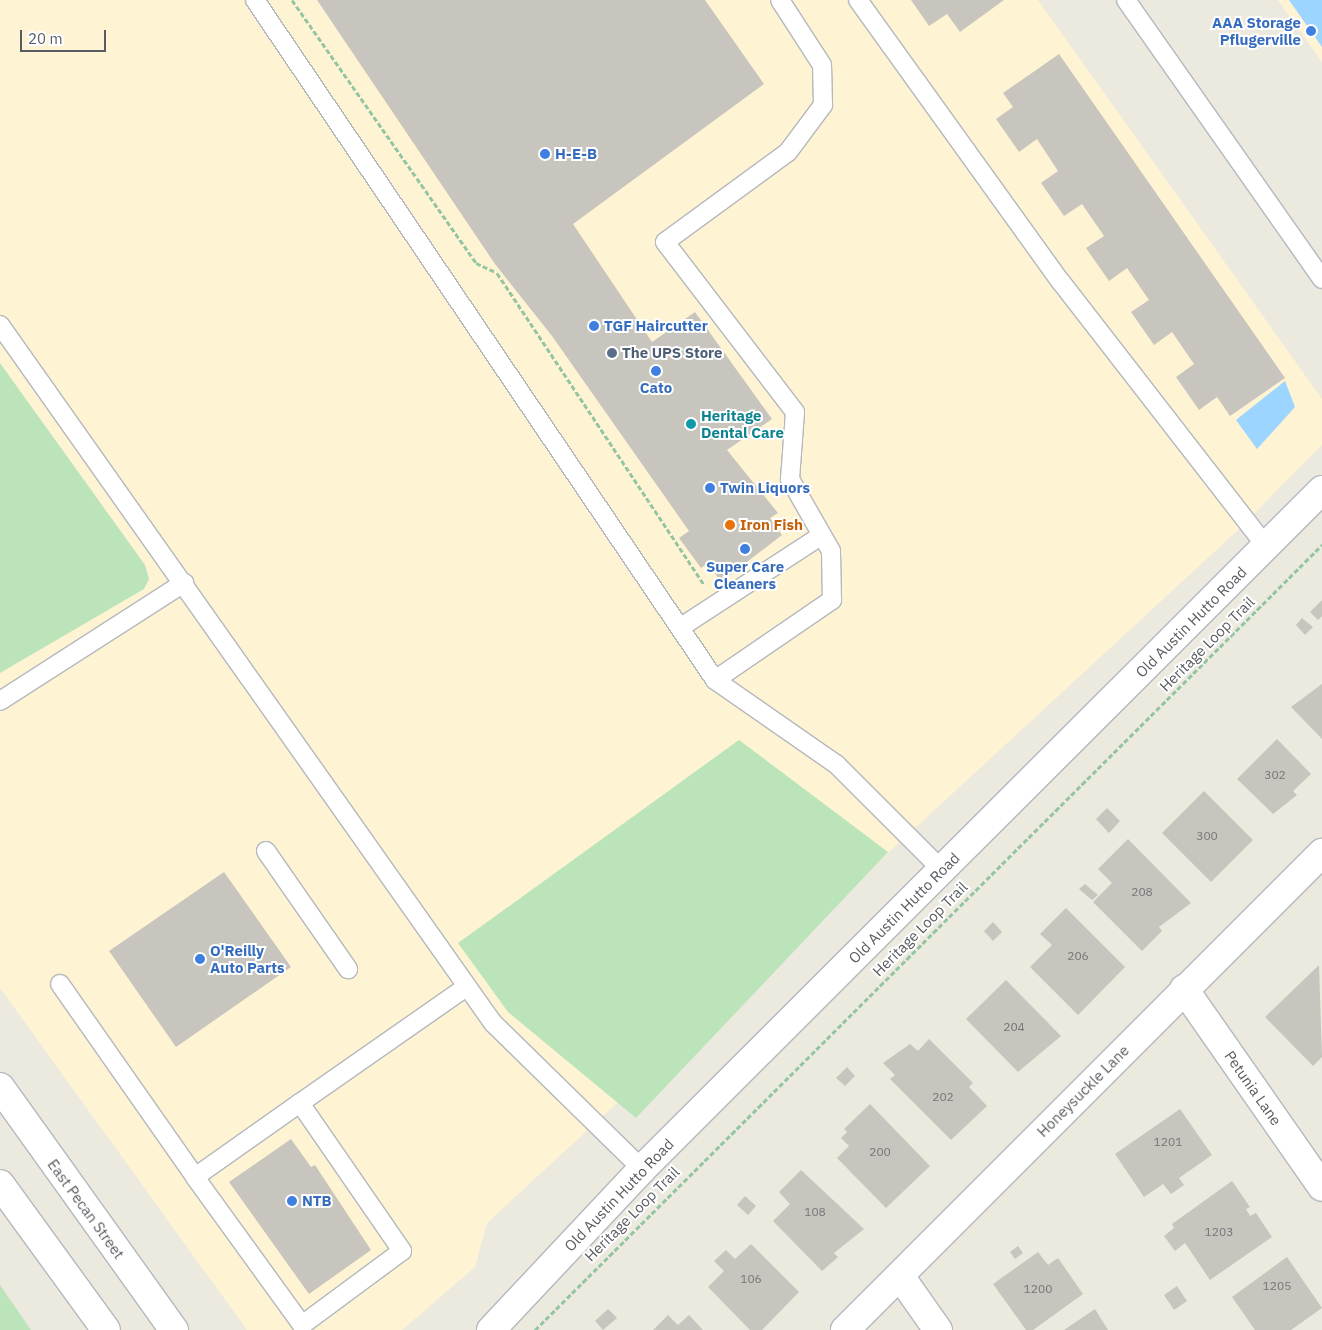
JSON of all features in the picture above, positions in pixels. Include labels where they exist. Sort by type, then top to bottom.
[{"type":"street","name":"Old Austin Hutto Road","points":[[491,1330],[642,1169],[1322,490]]},
{"type":"street","name":"Honeysuckle Lane","points":[[845,1330],[1322,853]]},
{"type":"street","name":"Petunia Lane","points":[[1184,989],[1322,1187]]},
{"type":"street","name":"East Pecan Street","points":[[0,1087],[174,1330]]},
{"type":"street","points":[[0,1120],[49,1158]]},
{"type":"street","points":[[0,1184],[106,1330]]},
{"type":"street","points":[[900,1276],[938,1330]]},
{"type":"lane","points":[[255,0],[681,627],[715,680],[836,764],[942,870]]},
{"type":"lane","points":[[715,680],[832,600],[831,551],[790,479],[795,412],[665,242],[788,152],[823,105],[822,66],[780,0]]},
{"type":"lane","points":[[858,0],[1061,282],[1266,546]]},
{"type":"lane","points":[[1126,0],[1322,279]]},
{"type":"lane","points":[[0,325],[493,1023],[642,1169]]},
{"type":"lane","points":[[681,627],[822,535]]},
{"type":"lane","points":[[0,701],[184,583]]},
{"type":"lane","points":[[266,851],[348,969]]},
{"type":"lane","points":[[60,984],[195,1177],[302,1325],[402,1251],[300,1103]]},
{"type":"lane","points":[[195,1177],[466,987]]},
{"type":"path","points":[[292,0],[476,263],[497,273],[705,580],[703,594]]},
{"type":"path","name":"Heritage Loop Trail","points":[[535,1330],[1322,545]]},
{"type":"shaded area","points":[[0,0],[1038,0],[1322,399],[1322,445],[1237,531],[487,1223],[475,1267],[402,1330],[247,1330],[0,988]]},
{"type":"shaded area","name":"AAA Storage Pflugerville","points":[[1278,0],[1322,0],[1322,62]]},
{"type":"green space","points":[[0,363],[145,565],[149,579],[144,589],[0,673]]},
{"type":"green space","points":[[739,740],[888,852],[636,1118],[508,1012],[458,943]]},
{"type":"green space","points":[[0,1285],[31,1330],[0,1330]]},
{"type":"water","points":[[1289,0],[1322,0],[1322,47]]},
{"type":"water","points":[[1285,381],[1295,407],[1257,449],[1236,420]]},
{"type":"building","name":"H-E-B","points":[[317,0],[705,0],[764,84],[573,224],[652,342],[695,312],[772,419],[727,450],[778,513],[770,518],[782,535],[721,582],[708,563],[701,568],[679,538],[689,531],[552,336],[495,264]]},
{"type":"building","points":[[911,0],[1004,0],[960,32],[947,14],[929,26]]},
{"type":"building","points":[[1059,54],[1285,378],[1230,416],[1217,397],[1199,410],[1176,377],[1194,364],[1172,332],[1154,345],[1131,312],[1149,300],[1127,268],[1109,281],[1086,248],[1104,236],[1082,204],[1064,216],[1041,183],[1058,171],[1037,139],[1019,152],[996,119],[1013,107],[1003,93]]},
{"type":"building","points":[[1322,600],[1322,616],[1318,620],[1310,612]]},
{"type":"building","points":[[1302,618],[1313,627],[1305,635],[1296,625]]},
{"type":"building","points":[[1322,684],[1322,739],[1291,707]]},
{"type":"building","points":[[1277,739],[1311,774],[1293,791],[1297,795],[1273,814],[1237,779]]},
{"type":"building","points":[[1204,791],[1253,840],[1211,882],[1162,833]]},
{"type":"building","points":[[1107,808],[1120,821],[1109,833],[1096,819]]},
{"type":"building","points":[[1128,839],[1191,903],[1159,927],[1162,931],[1142,951],[1093,902],[1112,883],[1098,869]]},
{"type":"building","name":"O'Reilly Auto Parts","points":[[224,872],[291,967],[176,1047],[109,951]]},
{"type":"building","points":[[1085,884],[1098,895],[1092,900],[1079,889]]},
{"type":"building","points":[[1066,908],[1125,967],[1078,1015],[1030,967],[1052,945],[1040,934]]},
{"type":"building","points":[[993,922],[1002,932],[993,941],[984,931]]},
{"type":"building","points":[[1319,965],[1322,1057],[1313,1066],[1265,1017]]},
{"type":"building","points":[[1006,980],[1061,1036],[1018,1072],[966,1019]]},
{"type":"building","points":[[929,1039],[973,1083],[969,1087],[987,1106],[951,1140],[890,1079],[895,1075],[883,1063],[910,1044],[918,1051]]},
{"type":"building","points":[[847,1067],[855,1076],[845,1086],[836,1078]]},
{"type":"building","points":[[870,1104],[930,1166],[886,1208],[837,1158],[849,1146],[841,1138],[847,1132],[844,1129]]},
{"type":"building","points":[[1180,1109],[1212,1155],[1179,1178],[1184,1185],[1171,1194],[1163,1184],[1144,1197],[1115,1154]]},
{"type":"building","name":"NTB","points":[[291,1139],[311,1167],[315,1165],[371,1250],[309,1294],[229,1182]]},
{"type":"building","points":[[801,1170],[864,1229],[834,1253],[838,1257],[822,1271],[773,1221],[790,1204],[779,1192]]},
{"type":"building","points":[[1232,1181],[1250,1207],[1246,1209],[1250,1216],[1256,1213],[1272,1237],[1210,1280],[1185,1243],[1175,1251],[1164,1236],[1174,1228],[1172,1224]]},
{"type":"building","points":[[745,1196],[756,1206],[748,1215],[737,1205]]},
{"type":"building","points":[[751,1244],[799,1292],[762,1330],[750,1330],[708,1287],[724,1271],[714,1261],[726,1250],[735,1259]]},
{"type":"building","points":[[1018,1246],[1023,1253],[1015,1259],[1010,1252]]},
{"type":"building","points":[[1038,1252],[1048,1265],[1058,1258],[1083,1294],[1033,1330],[1026,1330],[993,1284]]},
{"type":"building","points":[[1287,1257],[1322,1308],[1291,1330],[1255,1330],[1232,1297]]},
{"type":"building","points":[[1177,1286],[1187,1301],[1174,1310],[1164,1295]]},
{"type":"building","points":[[608,1309],[617,1318],[603,1330],[595,1321]]},
{"type":"building","points":[[1095,1309],[1108,1330],[1064,1330]]},
{"type":"building","points":[[668,1315],[678,1325],[689,1315],[703,1330],[653,1330]]},
{"type":"place","name":"AAA Storage Pflugerville","points":[[1311,31]]},
{"type":"place","name":"H-E-B","points":[[545,154]]},
{"type":"place","name":"TGF Haircutter","points":[[594,326]]},
{"type":"place","name":"The UPS Store","points":[[612,353]]},
{"type":"place","name":"Cato","points":[[656,371]]},
{"type":"place","name":"Heritage Dental Care","points":[[691,424]]},
{"type":"place","name":"Twin Liquors","points":[[710,488]]},
{"type":"place","name":"Iron Fish","points":[[730,525]]},
{"type":"place","name":"Super Care Cleaners","points":[[745,549]]},
{"type":"place","name":"O'Reilly Auto Parts","points":[[200,959]]},
{"type":"place","name":"NTB","points":[[292,1201]]}]
